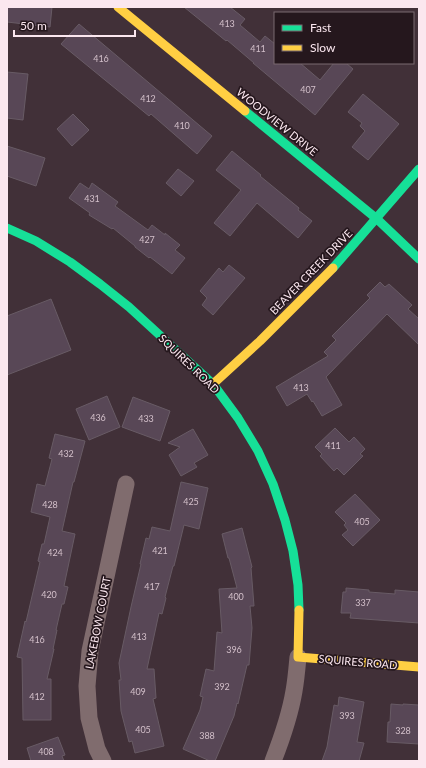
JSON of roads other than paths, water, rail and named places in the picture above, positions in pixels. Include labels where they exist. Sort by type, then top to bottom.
[{"type":"street","name":"WOODVIEW DRIVE","points":[[118,7],[377,219],[419,259]]},
{"type":"street","name":"BEAVER CREEK DRIVE","points":[[213,384],[260,341],[331,271],[419,170]]},
{"type":"street","name":"SQUIRES ROAD","points":[[7,228],[36,241],[70,262],[129,307],[213,384],[238,418],[258,451],[273,484],[285,520],[293,551],[298,585],[298,657],[294,691],[288,717],[273,761]]},
{"type":"street","name":"LAKEBOW COURT","points":[[103,761],[97,749],[89,718],[87,686],[90,652],[126,484]]},
{"type":"street","name":"SQUIRES ROAD","points":[[298,657],[419,667]]}]
